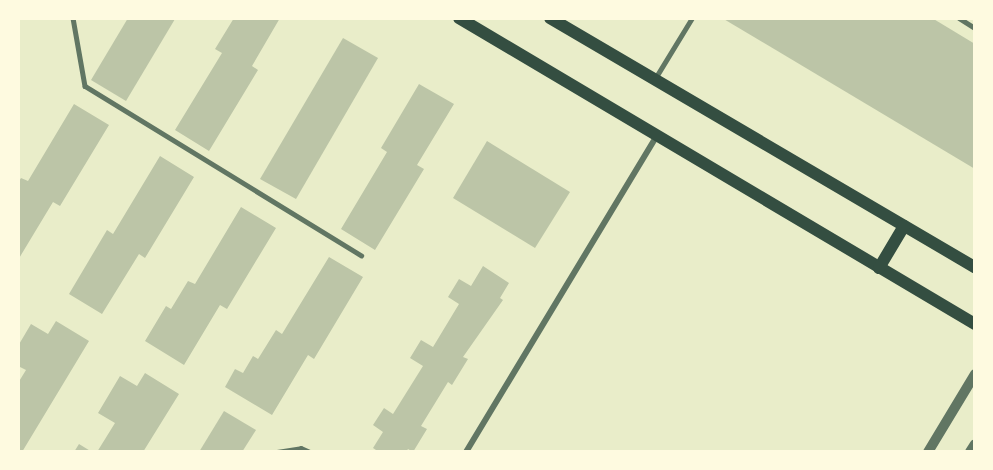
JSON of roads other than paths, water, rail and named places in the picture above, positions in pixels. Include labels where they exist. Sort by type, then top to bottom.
[{"type":"main road","points":[[459,18],[975,324]]},
{"type":"main road","points":[[550,18],[975,267]]},
{"type":"main road","points":[[879,268],[904,226]]},
{"type":"street","points":[[466,452],[657,135]]},
{"type":"street","points":[[928,452],[975,374]]},
{"type":"street","points":[[970,452],[975,444]]},
{"type":"lane","points":[[74,18],[84,86],[361,255]]},
{"type":"lane","points":[[655,80],[692,18]]},
{"type":"lane","points":[[959,18],[975,28]]},
{"type":"lane","points":[[277,452],[301,448],[310,452]]}]
